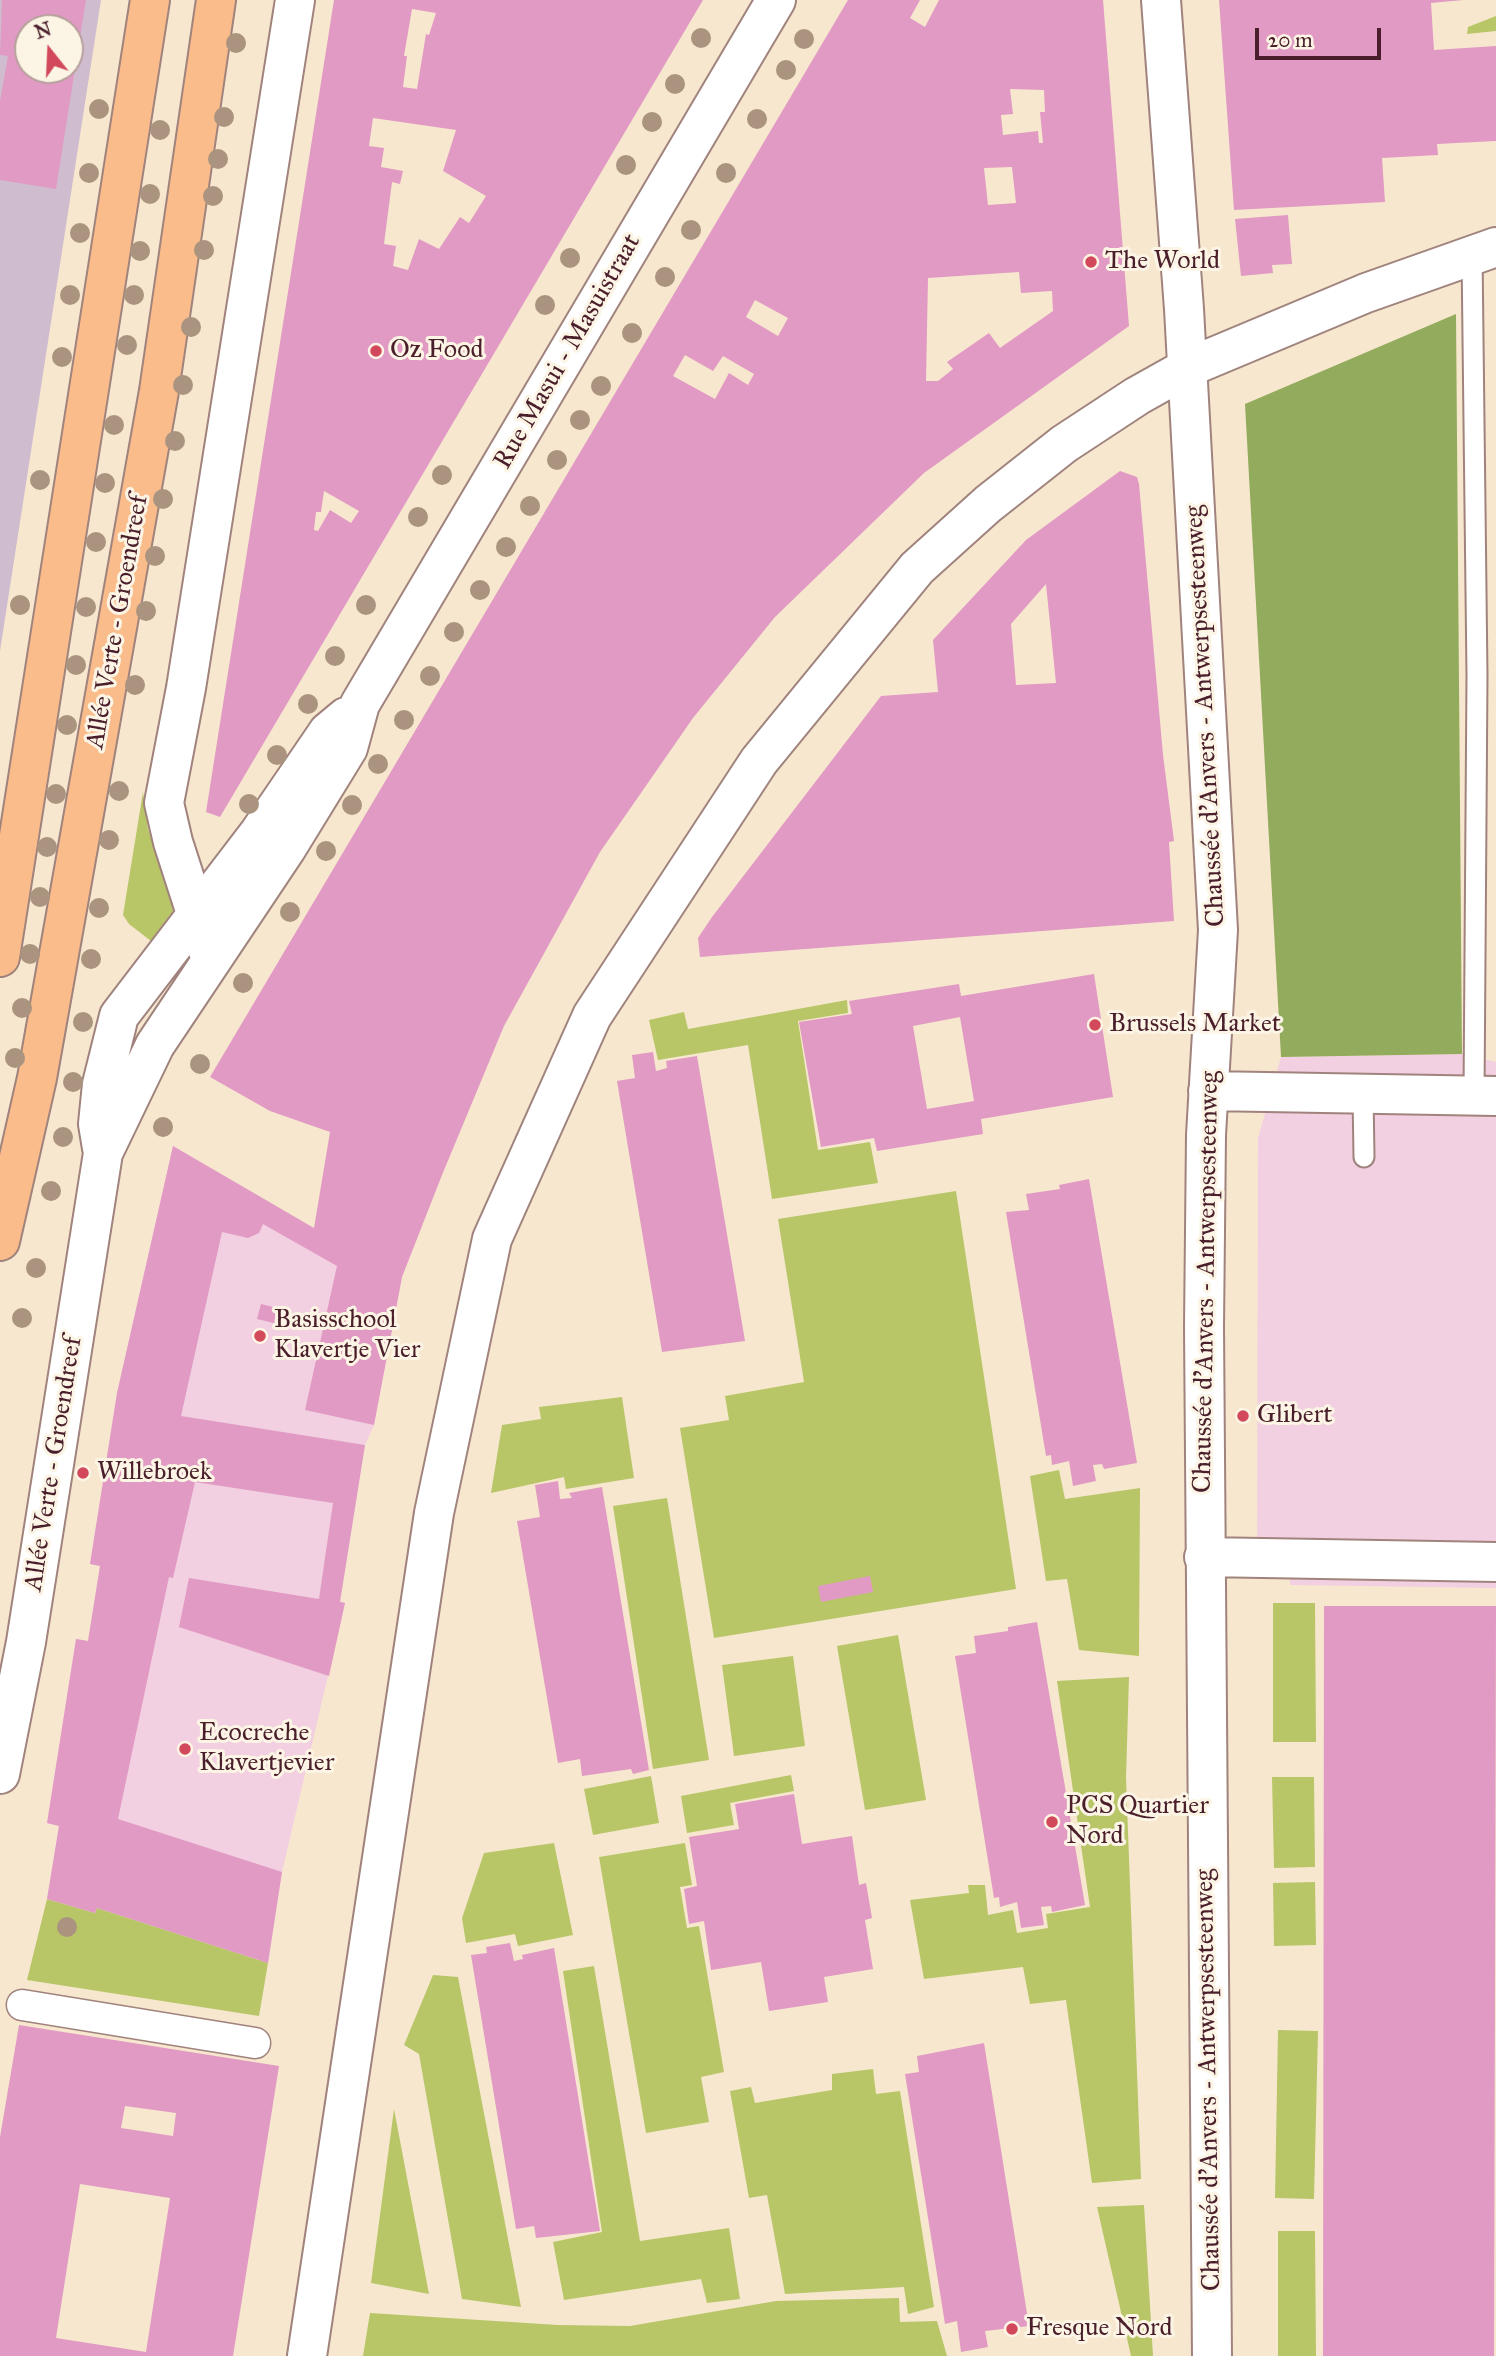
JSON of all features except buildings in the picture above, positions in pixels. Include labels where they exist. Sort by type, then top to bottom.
[{"type":"main road","points":[[0,957],[150,0]]},
{"type":"main road","name":"Allée Verte - Groendreef","points":[[0,1241],[37,1078],[159,391],[216,0]]},
{"type":"street","points":[[211,960],[173,842],[164,803],[188,675],[295,0]]},
{"type":"street","name":"Rue Masui - Masuistraat","points":[[211,960],[286,849],[348,748],[360,704],[776,0]]},
{"type":"street","name":"Chaussée d'Anvers - Antwerpsesteenweg","points":[[1161,0],[1188,368],[1218,930],[1208,1091],[1204,1557],[1212,2356]]},
{"type":"street","points":[[307,2356],[434,1513],[492,1239],[592,1016],[759,761],[917,568],[988,504],[1064,444],[1137,396],[1188,368],[1366,293],[1484,250]]},
{"type":"street","name":"Rue Masui - Masuistraat","points":[[197,914],[259,833],[328,732],[360,704]]},
{"type":"street","name":"Allée Verte - Groendreef","points":[[103,1153],[98,1124],[102,1084],[119,1016],[197,914]]},
{"type":"street","name":"Allée Verte - Groendreef","points":[[0,1774],[26,1642],[103,1153],[155,1045],[211,960]]},
{"type":"street","points":[[1208,1091],[1485,1096]]},
{"type":"street","points":[[1204,1557],[1496,1562]]},
{"type":"street","points":[[22,2005],[256,2043]]},
{"type":"lane","points":[[1484,250],[1477,676],[1485,1096]]},
{"type":"lane","points":[[1363,1094],[1364,1157]]},
{"type":"shaded area","points":[[0,0],[101,0],[0,651]]},
{"type":"shaded area","points":[[1462,1054],[1496,1062],[1496,1588],[1290,1585],[1290,1576],[1257,1578],[1258,1138],[1281,1057]]},
{"type":"shaded area","points":[[173,1146],[385,1272],[402,1277],[374,1425],[365,1445],[340,1601],[345,1603],[282,1872],[268,1963],[97,1908],[95,1913],[47,1899],[59,1826],[47,1823],[76,1639],[88,1641],[100,1566],[90,1564],[117,1393]]},
{"type":"green space","points":[[1496,16],[1496,31],[1467,34],[1468,27]]},
{"type":"green space","points":[[1456,314],[1462,1054],[1281,1057],[1245,404]]},
{"type":"green space","points":[[143,792],[148,829],[176,907],[151,941],[129,924],[123,915]]},
{"type":"green space","points":[[847,1000],[848,1013],[798,1021],[818,1150],[870,1142],[878,1183],[772,1199],[748,1045],[658,1060],[649,1020],[684,1012],[688,1029]]},
{"type":"green space","points":[[956,1191],[1016,1589],[714,1638],[680,1428],[729,1420],[725,1396],[804,1382],[778,1219]]},
{"type":"green space","points":[[622,1397],[634,1478],[566,1489],[564,1477],[491,1493],[502,1425],[541,1419],[539,1407]]},
{"type":"green space","points":[[1059,1470],[1065,1499],[1140,1488],[1139,1656],[1079,1650],[1067,1579],[1046,1581],[1030,1476]]},
{"type":"green space","points":[[667,1498],[709,1760],[653,1769],[613,1506]]},
{"type":"green space","points":[[1273,1603],[1315,1603],[1316,1742],[1273,1742]]},
{"type":"green space","points":[[898,1635],[926,1800],[865,1810],[837,1646]]},
{"type":"green space","points":[[793,1656],[805,1746],[734,1756],[722,1665]]},
{"type":"green space","points":[[1129,1677],[1126,1778],[1141,2179],[1092,2183],[1066,2000],[1030,2004],[1023,1967],[924,1979],[910,1900],[969,1893],[968,1885],[985,1885],[988,1915],[1013,1910],[1017,1933],[1048,1928],[1046,1914],[1090,1907],[1057,1681]]},
{"type":"green space","points":[[791,1775],[794,1791],[730,1803],[734,1825],[687,1833],[681,1796]]},
{"type":"green space","points":[[651,1776],[659,1823],[593,1835],[584,1789]]},
{"type":"green space","points":[[1272,1777],[1314,1777],[1315,1867],[1274,1868]]},
{"type":"green space","points":[[554,1843],[573,1935],[518,1946],[515,1934],[466,1943],[462,1918],[484,1853]]},
{"type":"green space","points":[[685,1843],[692,1885],[680,1887],[687,1928],[699,1926],[724,2072],[701,2077],[709,2122],[646,2133],[599,1857]]},
{"type":"green space","points":[[1315,1882],[1316,1945],[1274,1946],[1273,1883]]},
{"type":"green space","points":[[47,1899],[95,1913],[97,1908],[268,1963],[259,2016],[27,1980]]},
{"type":"green space","points":[[594,1966],[640,2241],[729,2228],[740,2299],[707,2303],[701,2279],[564,2300],[553,2242],[602,2232],[563,1971]]},
{"type":"green space","points":[[433,1975],[458,1977],[521,2307],[462,2299],[419,2054],[404,2045]]},
{"type":"green space","points":[[1278,2030],[1318,2031],[1314,2199],[1275,2198]]},
{"type":"green space","points":[[873,2069],[876,2094],[900,2091],[934,2307],[908,2314],[904,2287],[785,2294],[767,2195],[749,2198],[730,2091],[751,2087],[755,2103],[832,2090],[832,2074]]},
{"type":"green space","points":[[394,2109],[429,2294],[371,2283]]},
{"type":"green space","points":[[1144,2205],[1153,2356],[1131,2356],[1097,2207]]},
{"type":"green space","points":[[1278,2231],[1315,2231],[1316,2356],[1278,2356]]},
{"type":"green space","points":[[899,2298],[900,2322],[937,2321],[947,2356],[363,2356],[370,2313],[558,2325],[630,2326],[776,2301]]},
{"type":"place","name":"The World","points":[[1091,262]]},
{"type":"place","name":"Oz Food","points":[[376,351]]},
{"type":"place","name":"Brussels Market","points":[[1095,1025]]},
{"type":"place","name":"Basisschool Klavertje Vier","points":[[260,1336]]},
{"type":"place","name":"Glibert","points":[[1243,1416]]},
{"type":"place","name":"Willebroek","points":[[83,1473]]},
{"type":"place","name":"Ecocreche Klavertjevier","points":[[185,1749]]},
{"type":"place","name":"PCS Quartier Nord","points":[[1052,1822]]},
{"type":"place","name":"Fresque Nord","points":[[1012,2329]]}]
